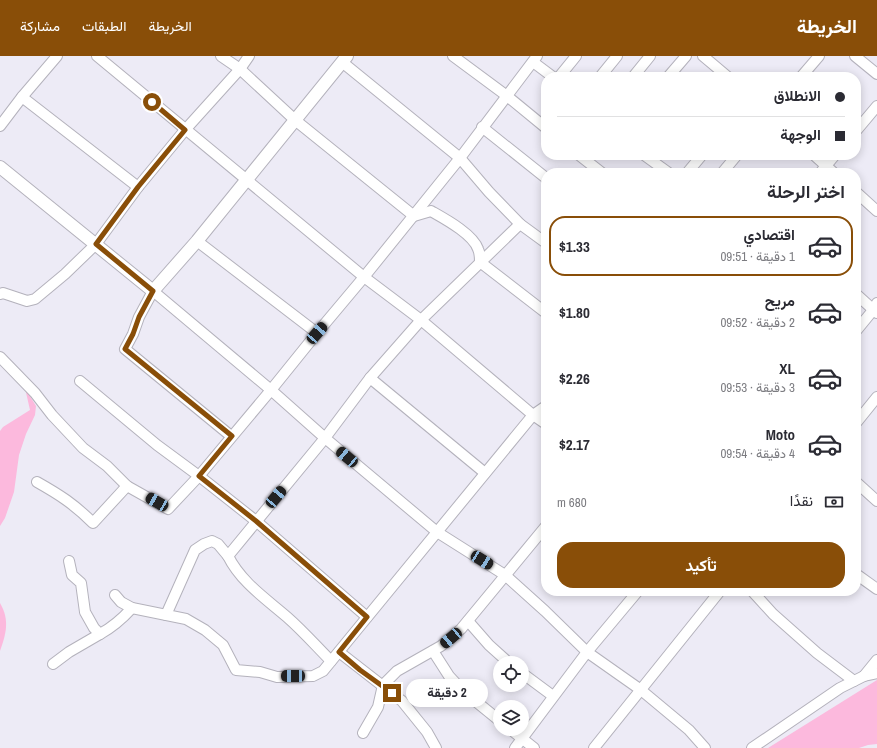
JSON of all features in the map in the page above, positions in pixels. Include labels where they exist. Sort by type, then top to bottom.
[{"type":"street","points":[[0,126],[22,97],[57,56]]},
{"type":"street","points":[[97,56],[364,278],[422,320],[541,420]]},
{"type":"street","points":[[221,56],[240,69],[295,120],[414,216]]},
{"type":"street","points":[[0,294],[3,293],[27,301],[35,299],[65,274],[96,244],[138,187],[185,130],[240,69],[249,56]]},
{"type":"street","points":[[453,56],[507,96],[541,124]]},
{"type":"street","points":[[563,72],[576,56]]},
{"type":"street","points":[[604,72],[617,56]]},
{"type":"street","points":[[637,72],[650,56]]},
{"type":"street","points":[[672,72],[686,56]]},
{"type":"street","points":[[703,56],[722,72]]},
{"type":"street","points":[[805,72],[819,56]]},
{"type":"street","points":[[855,56],[877,74]]},
{"type":"street","points":[[232,436],[125,349],[133,334],[139,317],[153,291],[197,241],[345,59],[460,158],[489,192],[520,224],[541,239]]},
{"type":"street","points":[[0,358],[35,393],[52,415],[84,448],[107,466],[127,486],[168,509],[199,476],[364,278],[460,158],[535,59],[548,72]]},
{"type":"street","points":[[22,97],[138,187]]},
{"type":"street","points":[[861,126],[876,111]]},
{"type":"street","points":[[482,127],[541,174]]},
{"type":"street","points":[[586,160],[596,168]]},
{"type":"street","points":[[651,160],[662,168]]},
{"type":"street","points":[[691,168],[698,160]]},
{"type":"street","points":[[726,168],[732,160]]},
{"type":"street","points":[[818,160],[825,168]]},
{"type":"street","points":[[0,167],[153,291],[437,532],[505,575],[587,652],[641,690],[689,730],[705,748]]},
{"type":"street","points":[[861,197],[877,211]]},
{"type":"street","points":[[414,216],[432,211],[469,236],[478,248],[480,262],[541,309]]},
{"type":"street","points":[[228,556],[325,438],[370,378],[422,320],[520,224]]},
{"type":"street","points":[[197,241],[317,333]]},
{"type":"street","points":[[861,298],[876,308],[861,325]]},
{"type":"street","points":[[370,378],[485,473]]},
{"type":"street","points":[[80,381],[157,446],[199,476],[256,521],[367,617]]},
{"type":"street","points":[[861,417],[876,399]]},
{"type":"street","points":[[115,595],[121,602],[132,608],[186,619],[206,630],[223,645],[236,670],[260,672],[277,677],[313,676],[323,671],[332,661],[533,414],[541,409]]},
{"type":"street","points":[[37,482],[76,506],[93,523],[127,486]]},
{"type":"street","points":[[861,487],[877,501]]},
{"type":"street","points":[[364,733],[378,707],[383,685],[397,671],[441,646],[461,629],[541,532]]},
{"type":"street","points":[[166,616],[195,550],[212,541],[218,544],[228,556],[234,568],[252,588],[289,618],[332,661]]},
{"type":"street","points":[[69,561],[72,575],[82,583],[85,612],[94,628],[100,634]]},
{"type":"street","points":[[861,578],[877,589]]},
{"type":"street","points":[[515,748],[631,596]]},
{"type":"street","points":[[594,748],[716,596]]},
{"type":"street","points":[[757,596],[773,614],[817,653],[854,681]]},
{"type":"street","points":[[53,664],[69,652],[111,628],[123,619],[132,608]]},
{"type":"street","points":[[468,621],[489,645],[501,656]]},
{"type":"street","points":[[433,651],[449,676],[462,691],[493,715]]},
{"type":"street","points":[[339,652],[360,670],[383,685],[402,701],[427,732],[436,748]]},
{"type":"street","points":[[864,676],[877,660]]},
{"type":"street","points":[[752,748],[840,688],[864,676],[877,673]]},
{"type":"street","points":[[529,678],[554,696]]},
{"type":"street","points":[[519,736],[534,748]]},
{"type":"shaded area","points":[[25,388],[36,406],[35,415],[26,434],[19,455],[14,492],[5,518],[0,526],[0,431],[3,427],[30,410]]},
{"type":"shaded area","points":[[0,603],[5,615],[6,627],[0,651]]},
{"type":"shaded area","points":[[877,680],[877,744],[859,748],[768,748]]},
{"type":"route","points":[[152,102],[185,130],[138,187],[96,244],[153,291],[139,317],[133,334],[125,349],[232,436],[199,476],[256,521],[367,617],[339,652],[360,670],[383,685],[392,693]]}]
